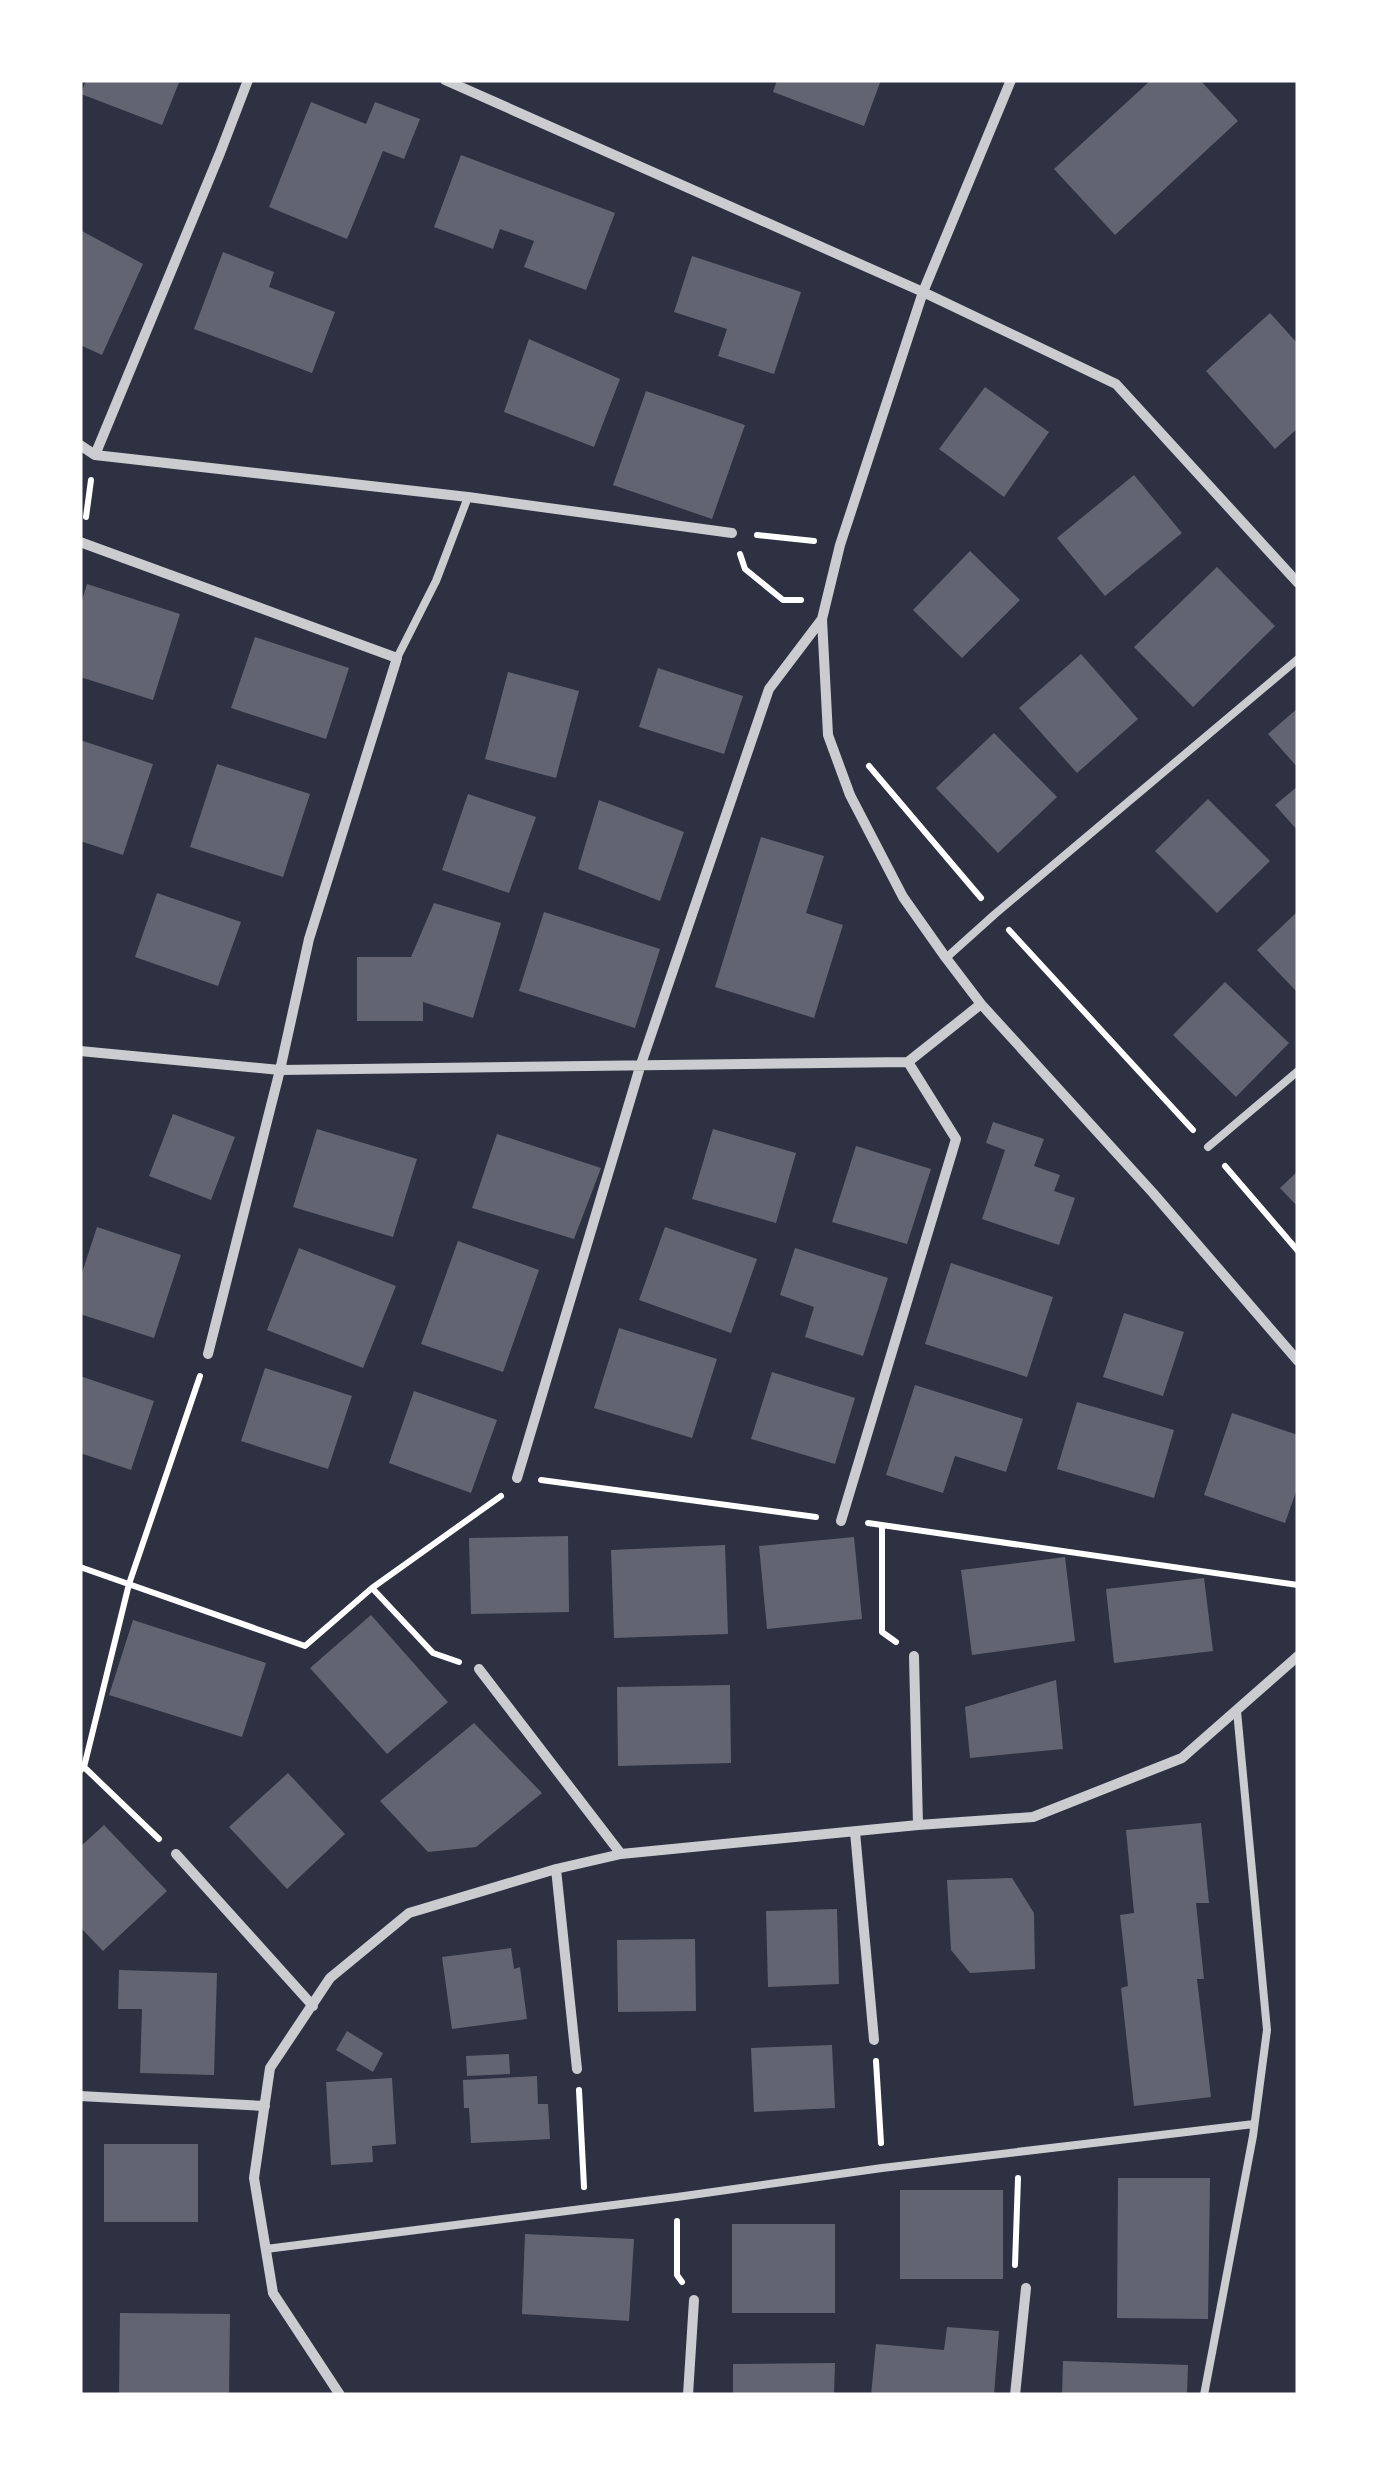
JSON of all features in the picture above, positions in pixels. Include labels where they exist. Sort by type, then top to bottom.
[{"type":"street","points":[[95,455],[248,80]]},
{"type":"street","points":[[445,80],[923,292],[1116,384],[1298,583]]},
{"type":"street","points":[[1011,80],[923,292],[840,546],[822,619],[828,735],[850,796],[904,897],[946,958],[981,1004],[1153,1193],[1298,1361]]},
{"type":"street","points":[[80,445],[95,455],[468,497],[732,533]]},
{"type":"street","points":[[81,544],[397,658],[309,939],[208,1354]]},
{"type":"street","points":[[517,1478],[640,1067],[768,689],[822,619]]},
{"type":"street","points":[[80,1051],[280,1070],[908,1062],[981,1004]]},
{"type":"street","points":[[841,1520],[956,1139],[908,1062]]},
{"type":"street","points":[[914,1656],[918,1825]]},
{"type":"street","points":[[340,2395],[273,2293],[254,2178],[270,2068],[330,1978],[409,1913],[556,1869],[622,1854],[1033,1817],[1182,1758],[1298,1656]]},
{"type":"street","points":[[478,1669],[622,1854]]},
{"type":"street","points":[[855,1832],[874,2040]]},
{"type":"street","points":[[176,1854],[313,2006]]},
{"type":"street","points":[[556,1869],[577,2069]]},
{"type":"street","points":[[80,2096],[265,2106]]},
{"type":"street","points":[[1015,2395],[1026,2288]]},
{"type":"street","points":[[688,2395],[694,2300]]},
{"type":"lane","points":[[397,658],[436,581],[468,497]]},
{"type":"lane","points":[[946,958],[1298,659]]},
{"type":"lane","points":[[1208,1147],[1298,1072]]},
{"type":"lane","points":[[1204,2395],[1254,2124],[1267,2030],[1236,1711]]},
{"type":"lane","points":[[266,2249],[677,2198],[882,2168],[1254,2124]]},
{"type":"path","points":[[81,544],[95,455]]},
{"type":"path","points":[[732,533],[745,569],[782,600],[826,600]]},
{"type":"path","points":[[868,765],[995,914],[1298,1251]]},
{"type":"path","points":[[176,1854],[82,1769],[129,1584],[208,1354]]},
{"type":"path","points":[[882,1525],[882,1632],[914,1656]]},
{"type":"path","points":[[80,1567],[305,1646],[372,1588],[432,1654],[478,1669]]},
{"type":"path","points":[[874,2040],[882,2168]]},
{"type":"path","points":[[577,2069],[585,2208]]},
{"type":"path","points":[[1020,2151],[1014,2278],[1026,2288]]},
{"type":"path","points":[[677,2198],[677,2275],[694,2300]]},
{"type":"building","points":[[86,80],[180,80],[162,125],[81,94]]},
{"type":"building","points":[[777,80],[881,80],[864,126],[773,92]]},
{"type":"building","points":[[1151,80],[1200,80],[1238,121],[1115,235],[1054,169]]},
{"type":"building","points":[[311,102],[366,124],[375,102],[420,119],[404,159],[383,151],[347,239],[269,207]]},
{"type":"building","points":[[461,155],[615,213],[586,290],[524,267],[534,241],[500,229],[493,249],[434,227]]},
{"type":"building","points":[[80,230],[143,264],[102,355],[80,345]]},
{"type":"building","points":[[223,252],[274,272],[269,287],[335,312],[312,373],[194,329]]},
{"type":"building","points":[[692,256],[801,292],[774,374],[718,356],[727,329],[674,312]]},
{"type":"building","points":[[1270,313],[1298,344],[1298,428],[1275,449],[1206,371]]},
{"type":"building","points":[[529,339],[620,379],[594,447],[504,412]]},
{"type":"building","points":[[985,387],[1049,432],[1004,497],[939,449]]},
{"type":"building","points":[[646,391],[745,425],[712,519],[613,485]]},
{"type":"building","points":[[1134,475],[1182,533],[1105,596],[1057,538]]},
{"type":"building","points":[[970,551],[1020,600],[962,658],[913,610]]},
{"type":"building","points":[[1217,567],[1275,626],[1193,707],[1134,647]]},
{"type":"building","points":[[87,584],[180,614],[153,700],[80,677],[80,607]]},
{"type":"building","points":[[255,637],[349,668],[326,739],[231,708]]},
{"type":"building","points":[[1081,654],[1138,719],[1077,773],[1019,708]]},
{"type":"building","points":[[658,668],[743,696],[724,754],[639,727]]},
{"type":"building","points":[[508,672],[579,691],[556,778],[485,759]]},
{"type":"building","points":[[1298,708],[1298,768],[1268,734]]},
{"type":"building","points":[[994,733],[1057,797],[998,853],[936,788]]},
{"type":"building","points":[[80,740],[153,764],[123,855],[80,841]]},
{"type":"building","points":[[217,764],[310,794],[283,877],[190,847]]},
{"type":"building","points":[[1298,786],[1298,831],[1275,805]]},
{"type":"building","points":[[468,794],[536,817],[509,893],[442,870]]},
{"type":"building","points":[[1208,799],[1270,861],[1217,913],[1155,851]]},
{"type":"building","points":[[599,800],[684,832],[660,901],[578,869]]},
{"type":"building","points":[[761,837],[824,856],[806,913],[843,925],[814,1018],[715,987]]},
{"type":"building","points":[[157,893],[241,922],[218,986],[135,957]]},
{"type":"building","points":[[434,903],[501,923],[473,1018],[423,1002],[423,1021],[357,1021],[357,957],[411,957]]},
{"type":"building","points":[[1298,911],[1298,993],[1257,950]]},
{"type":"building","points":[[544,912],[660,949],[635,1028],[519,991]]},
{"type":"building","points":[[1225,982],[1289,1043],[1236,1097],[1173,1035]]},
{"type":"building","points":[[173,1114],[235,1137],[211,1200],[149,1176]]},
{"type":"building","points":[[993,1122],[1044,1139],[1034,1166],[1060,1175],[1054,1191],[1075,1198],[1059,1245],[982,1219],[1005,1150],[986,1143]]},
{"type":"building","points":[[317,1129],[417,1159],[393,1237],[293,1207]]},
{"type":"building","points":[[713,1129],[796,1153],[776,1223],[692,1199]]},
{"type":"building","points":[[497,1134],[601,1168],[574,1239],[472,1208]]},
{"type":"building","points":[[856,1146],[931,1169],[907,1244],[832,1222]]},
{"type":"building","points":[[1298,1171],[1298,1207],[1280,1188]]},
{"type":"building","points":[[97,1227],[181,1255],[154,1338],[80,1314],[80,1279]]},
{"type":"building","points":[[665,1227],[757,1259],[731,1333],[639,1300]]},
{"type":"building","points":[[458,1241],[539,1270],[503,1372],[421,1344]]},
{"type":"building","points":[[299,1248],[396,1286],[363,1368],[267,1330]]},
{"type":"building","points":[[795,1248],[888,1278],[863,1356],[805,1337],[814,1307],[780,1295]]},
{"type":"building","points":[[951,1263],[1053,1297],[1027,1377],[925,1344]]},
{"type":"building","points":[[1124,1313],[1184,1332],[1163,1396],[1103,1377]]},
{"type":"building","points":[[619,1328],[717,1359],[692,1438],[594,1408]]},
{"type":"building","points":[[265,1368],[352,1396],[328,1469],[241,1441]]},
{"type":"building","points":[[772,1372],[855,1398],[835,1464],[751,1439]]},
{"type":"building","points":[[80,1376],[154,1401],[131,1470],[80,1453]]},
{"type":"building","points":[[915,1385],[1023,1419],[1006,1472],[955,1456],[943,1493],[886,1475]]},
{"type":"building","points":[[414,1391],[497,1420],[471,1493],[389,1463]]},
{"type":"building","points":[[1077,1402],[1174,1430],[1154,1498],[1057,1469]]},
{"type":"building","points":[[1232,1413],[1298,1435],[1298,1486],[1285,1523],[1204,1495]]},
{"type":"building","points":[[568,1536],[569,1612],[471,1614],[469,1538]]},
{"type":"building","points":[[854,1537],[862,1619],[767,1629],[759,1546]]},
{"type":"building","points":[[725,1545],[728,1634],[614,1638],[611,1550]]},
{"type":"building","points":[[1065,1557],[1075,1641],[972,1655],[961,1570]]},
{"type":"building","points":[[1204,1578],[1213,1651],[1114,1663],[1106,1589]]},
{"type":"building","points":[[371,1615],[448,1702],[387,1754],[310,1668]]},
{"type":"building","points":[[133,1620],[266,1663],[242,1737],[109,1695]]},
{"type":"building","points":[[1056,1680],[1063,1749],[970,1758],[965,1707]]},
{"type":"building","points":[[730,1685],[731,1763],[618,1766],[617,1687]]},
{"type":"building","points":[[474,1723],[542,1793],[476,1847],[428,1852],[380,1801]]},
{"type":"building","points":[[288,1773],[345,1834],[287,1889],[229,1827]]},
{"type":"building","points":[[1201,1823],[1209,1903],[1196,1903],[1204,1979],[1197,1979],[1211,2097],[1134,2106],[1121,1988],[1128,1986],[1120,1915],[1134,1913],[1126,1830]]},
{"type":"building","points":[[104,1825],[167,1891],[103,1951],[80,1927],[80,1847]]},
{"type":"building","points":[[1012,1878],[1034,1913],[1035,1969],[970,1973],[951,1950],[947,1880]]},
{"type":"building","points":[[837,1909],[839,1984],[768,1987],[766,1911]]},
{"type":"building","points":[[695,1939],[696,2011],[618,2012],[617,1940]]},
{"type":"building","points":[[511,1948],[514,1969],[520,1967],[527,2019],[452,2029],[442,1957]]},
{"type":"building","points":[[119,1970],[217,1973],[214,2075],[140,2073],[142,2009],[118,2009]]},
{"type":"building","points":[[347,2031],[383,2053],[373,2072],[336,2050]]},
{"type":"building","points":[[832,2045],[835,2108],[754,2112],[751,2048]]},
{"type":"building","points":[[509,2054],[510,2074],[467,2076],[466,2056]]},
{"type":"building","points":[[537,2076],[538,2104],[548,2104],[550,2139],[471,2143],[463,2080]]},
{"type":"building","points":[[392,2078],[396,2144],[372,2146],[373,2162],[331,2165],[326,2082]]},
{"type":"building","points":[[104,2144],[198,2144],[198,2222],[104,2222]]},
{"type":"building","points":[[1118,2178],[1210,2178],[1208,2319],[1117,2318]]},
{"type":"building","points":[[900,2190],[1003,2190],[1003,2279],[900,2279]]},
{"type":"building","points":[[732,2224],[835,2224],[835,2313],[732,2313]]},
{"type":"building","points":[[525,2234],[634,2239],[629,2321],[522,2314]]},
{"type":"building","points":[[120,2313],[230,2314],[229,2395],[119,2395]]},
{"type":"building","points":[[947,2327],[999,2331],[994,2395],[871,2395],[876,2344],[944,2350]]},
{"type":"building","points":[[1063,2361],[1188,2365],[1187,2395],[1062,2395]]},
{"type":"building","points":[[835,2363],[834,2395],[733,2395],[733,2364]]}]
